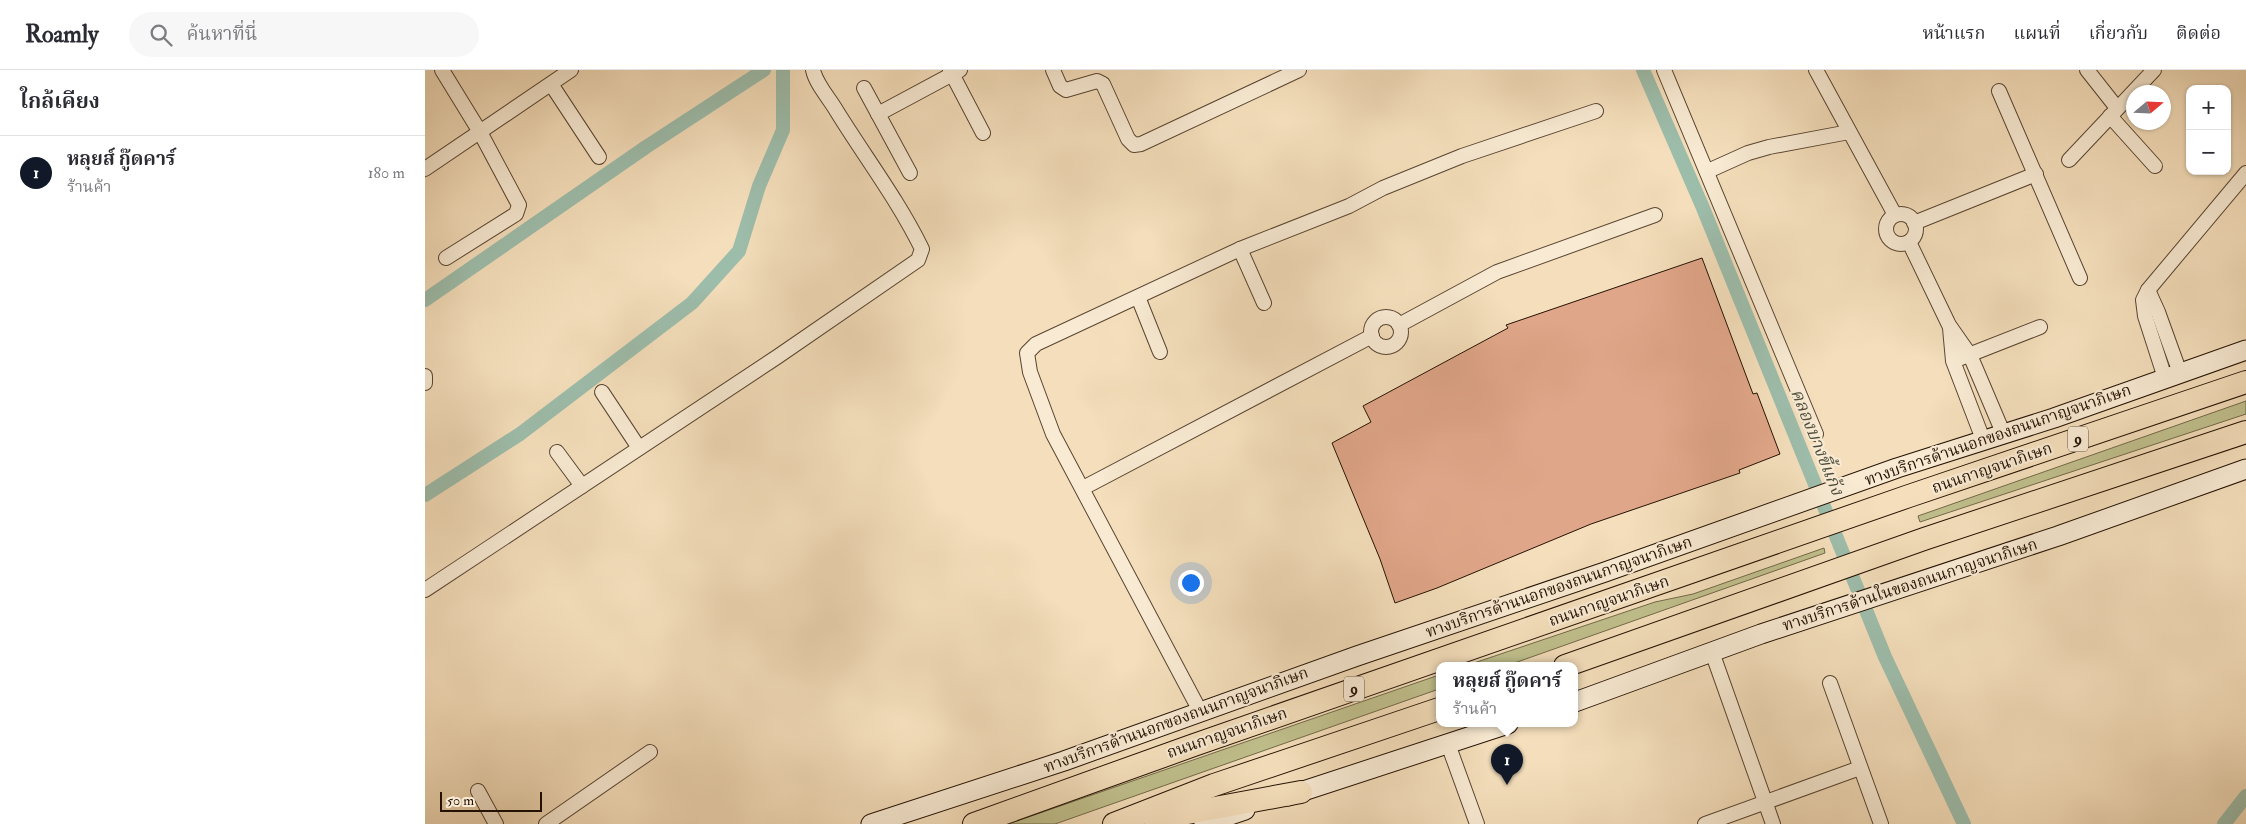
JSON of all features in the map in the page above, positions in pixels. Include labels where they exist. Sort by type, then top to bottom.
[{"type":"highway","name":"ถนนกาญจนาภิเษก","points":[[974,824],[1194,744],[1735,558],[1909,496],[2246,382]]},
{"type":"highway","points":[[1576,662],[1923,539],[2246,432]]},
{"type":"highway","points":[[1114,824],[1214,785],[1436,710]]},
{"type":"highway","points":[[1129,824],[1301,792]]},
{"type":"main road","name":"ทางบริการด้านนอกของถนนกาญจนาภิเษก","points":[[871,824],[1064,760],[1897,468],[1984,442],[2246,350]]},
{"type":"main road","name":"ทางบริการด้านในของถนนกาญจนาภิเษก","points":[[1578,701],[1761,634],[2058,536],[2246,470]]},
{"type":"main road","points":[[1204,824],[1499,727]]},
{"type":"street","points":[[442,70],[480,132],[519,204],[516,214],[446,258]]},
{"type":"street","points":[[425,170],[571,70]]},
{"type":"street","points":[[425,590],[777,357],[918,260],[922,249],[903,214],[854,139],[813,70]]},
{"type":"street","points":[[1053,70],[1060,86],[1067,90],[1097,80],[1103,84],[1128,139],[1134,145],[1141,144],[1299,70]]},
{"type":"street","points":[[1664,70],[1708,171],[1816,434]]},
{"type":"street","points":[[1815,70],[1895,215]]},
{"type":"street","points":[[2087,70],[2114,112],[2155,166]]},
{"type":"street","points":[[2069,160],[2154,70]]},
{"type":"street","points":[[878,114],[954,71],[983,133]]},
{"type":"street","points":[[551,84],[599,157]]},
{"type":"street","points":[[864,88],[910,173]]},
{"type":"street","points":[[1999,91],[2080,278]]},
{"type":"street","points":[[1200,712],[1053,434],[1030,372],[1027,353],[1036,344],[1240,249],[1349,206],[1383,188],[1462,156],[1596,111]]},
{"type":"street","points":[[1708,171],[1748,153],[1769,147],[1849,132]]},
{"type":"street","points":[[2173,375],[2145,316],[2143,300],[2147,290],[2246,173]]},
{"type":"street","points":[[1914,223],[2036,174]]},
{"type":"street","points":[[1905,214],[1914,223],[1915,233],[1909,242],[1898,244],[1889,238],[1885,228],[1890,218],[1895,215],[1905,214]]},
{"type":"street","points":[[1399,325],[1497,272],[1655,215]]},
{"type":"street","points":[[1909,242],[1949,326],[1969,354],[2004,435]]},
{"type":"street","points":[[1240,249],[1263,303]]},
{"type":"street","points":[[1138,297],[1160,352]]},
{"type":"street","points":[[1388,317],[1399,325],[1400,337],[1398,341],[1390,346],[1377,344],[1372,336],[1372,326],[1378,319],[1388,317]]},
{"type":"street","points":[[1949,326],[1953,361],[1984,442]]},
{"type":"street","points":[[1953,361],[2040,327]]},
{"type":"street","points":[[1083,488],[1372,336]]},
{"type":"street","points":[[425,376],[425,382]]},
{"type":"street","points":[[602,392],[639,448]]},
{"type":"street","points":[[557,452],[582,486]]},
{"type":"street","points":[[1712,652],[1773,824]]},
{"type":"street","points":[[1830,683],[1881,824]]},
{"type":"street","points":[[1448,744],[1477,824]]},
{"type":"street","points":[[546,824],[650,752]]},
{"type":"street","points":[[1705,824],[1860,768]]},
{"type":"street","points":[[478,792],[496,824]]},
{"type":"green space","points":[[2246,401],[2246,414],[1920,522],[1918,516]]},
{"type":"green space","points":[[1824,548],[1825,553],[1517,662],[1477,662],[1655,602],[1693,594]]},
{"type":"green space","points":[[1436,676],[1436,690],[1055,824],[1008,824]]},
{"type":"building","points":[[1702,258],[1753,394],[1757,393],[1780,454],[1739,470],[1740,473],[1591,524],[1437,588],[1395,603],[1380,559],[1332,443],[1371,422],[1363,406],[1508,328],[1506,325]]},
{"type":"waterway","points":[[425,300],[646,147],[764,70]]},
{"type":"waterway","points":[[425,495],[520,434],[692,303],[739,251],[759,186],[783,130],[783,70]]},
{"type":"waterway","name":"คลองบางขี้แก้ง","points":[[1643,70],[1703,208],[1885,657],[1964,824]]},
{"type":"waterway","points":[[2224,824],[2246,796]]},
{"type":"place","name":"หลุยส์ กู๊ดคาร์","points":[[1507,785]]}]
